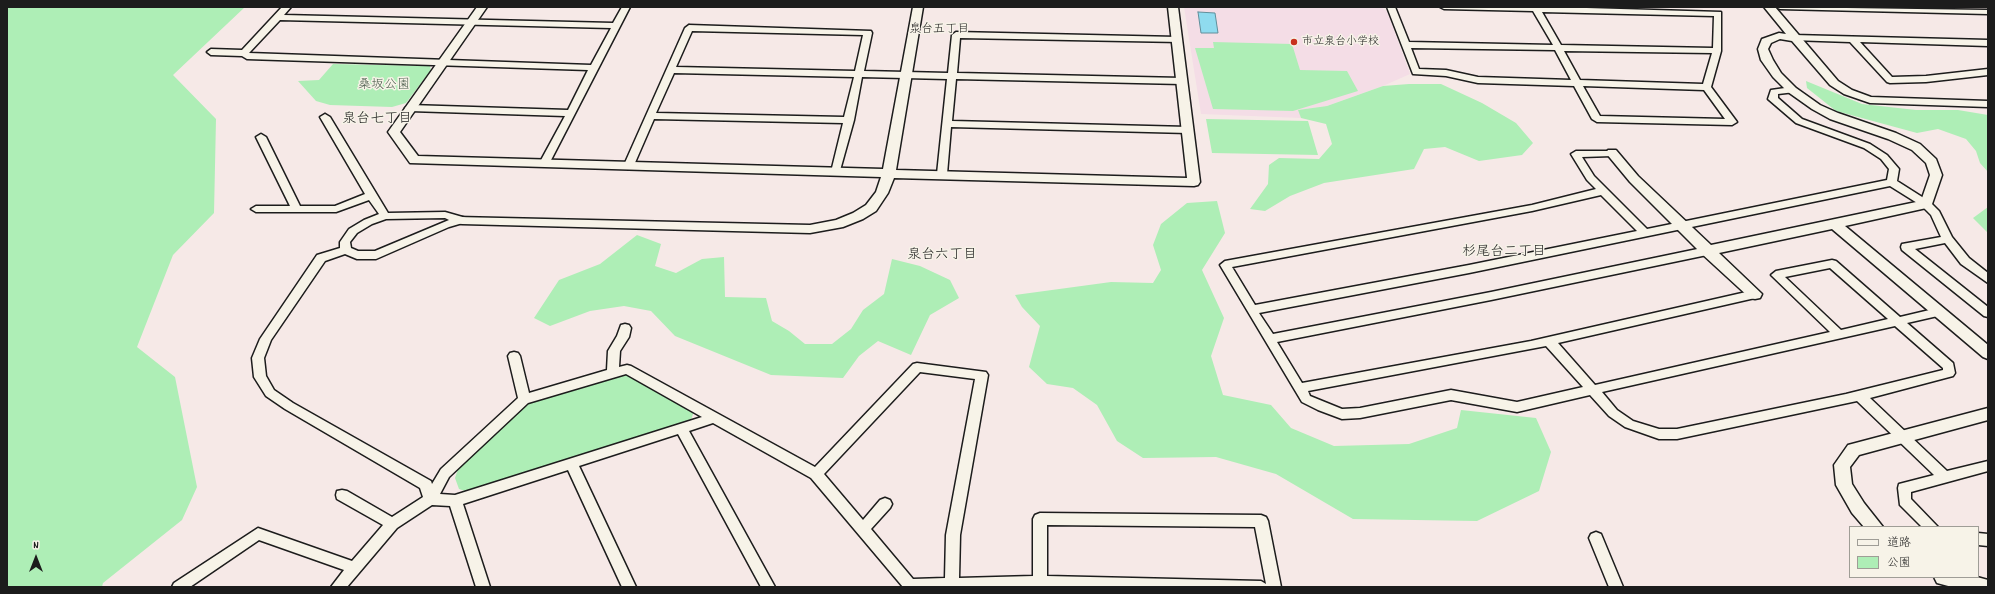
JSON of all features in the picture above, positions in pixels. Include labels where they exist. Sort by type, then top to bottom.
[{"type":"street","points":[[244,53],[286,7]]},
{"type":"street","points":[[482,7],[394,132],[414,160],[545,162],[1194,182],[1173,7]]},
{"type":"street","points":[[545,162],[626,7]]},
{"type":"street","points":[[346,250],[346,242],[352,231],[368,222],[386,216],[445,215],[462,220],[810,229],[838,224],[858,216],[871,208],[882,193],[889,173],[918,7]]},
{"type":"street","points":[[1391,7],[1416,72],[1446,73],[1478,80],[1707,87]]},
{"type":"street","points":[[1444,7],[1536,8],[1718,14],[1717,51],[1707,87]]},
{"type":"street","points":[[1769,7],[1834,83],[1848,92],[1870,100],[1988,104]]},
{"type":"street","points":[[1780,7],[1988,12]]},
{"type":"street","points":[[1982,7],[1988,12]]},
{"type":"street","points":[[1536,8],[1597,119],[1732,122],[1707,87]]},
{"type":"street","points":[[277,17],[616,26]]},
{"type":"street","points":[[629,165],[689,28],[868,33],[836,172]]},
{"type":"street","points":[[942,174],[956,35],[1177,40]]},
{"type":"street","points":[[1926,204],[1936,175],[1932,162],[1916,148],[1892,136],[1834,116],[1816,107],[1792,90],[1777,75],[1767,60],[1763,49],[1766,41],[1779,36],[1794,38],[1988,43]]},
{"type":"street","points":[[1852,39],[1890,80],[1926,79],[1988,72]]},
{"type":"street","points":[[1406,45],[1717,51]]},
{"type":"street","points":[[211,52],[244,53],[247,56],[594,68]]},
{"type":"street","points":[[671,70],[1182,82]]},
{"type":"street","points":[[1792,90],[1774,92],[1773,99],[1799,121],[1867,146],[1884,157],[1894,169],[1892,182]]},
{"type":"street","points":[[410,108],[570,113]]},
{"type":"street","points":[[651,116],[849,120]]},
{"type":"street","points":[[325,117],[371,195],[386,216]]},
{"type":"street","points":[[948,124],[1188,130]]},
{"type":"street","points":[[261,137],[297,209]]},
{"type":"street","points":[[1645,233],[1590,178],[1576,154],[1612,153],[1634,179],[1755,294]]},
{"type":"street","points":[[1252,310],[1645,233],[1892,182],[1926,204],[1935,213],[1947,239],[1964,261],[1988,279]]},
{"type":"street","points":[[1602,191],[1524,210],[1225,265],[1306,398],[1322,407],[1342,414],[1360,413],[1451,395],[1517,407],[1938,312]]},
{"type":"street","points":[[256,209],[336,209],[371,195]]},
{"type":"street","points":[[1269,339],[1491,296],[1926,204]]},
{"type":"street","points":[[430,499],[426,485],[289,406],[270,393],[260,377],[258,358],[270,333],[321,258],[346,250],[357,255],[376,255],[446,224],[462,220]]},
{"type":"street","points":[[1835,224],[1988,353]]},
{"type":"street","points":[[1947,239],[1906,247],[1988,313]]},
{"type":"street","points":[[1550,341],[1613,412],[1629,424],[1659,434],[1676,434],[1860,396],[1949,373],[1949,366],[1832,264],[1776,275],[1840,335]]},
{"type":"street","points":[[1300,388],[1550,341],[1755,294]]},
{"type":"street","points":[[613,374],[614,352],[622,338],[625,328]]},
{"type":"street","points":[[514,356],[524,400]]},
{"type":"street","points":[[816,474],[917,367],[982,375],[953,535],[952,584]]},
{"type":"street","points":[[338,587],[392,524],[430,499],[445,473],[524,400],[627,369],[816,474],[910,586],[1040,582],[1261,587]]},
{"type":"street","points":[[1860,396],[1946,477]]},
{"type":"street","points":[[1874,526],[1858,508],[1844,485],[1842,464],[1854,450],[1988,414]]},
{"type":"street","points":[[430,499],[455,501],[713,418]]},
{"type":"street","points":[[681,428],[768,587]]},
{"type":"street","points":[[572,464],[628,587]]},
{"type":"street","points":[[1930,526],[1906,502],[1904,488],[1988,466]]},
{"type":"street","points":[[342,495],[392,524]]},
{"type":"street","points":[[455,501],[483,587]]},
{"type":"street","points":[[863,529],[885,504]]},
{"type":"street","points":[[1040,582],[1040,519],[1261,521],[1274,587]]},
{"type":"street","points":[[179,587],[258,534],[354,568]]},
{"type":"street","points":[[1596,538],[1616,587]]},
{"type":"street","points":[[1947,578],[1986,587]]},
{"type":"shaded area","name":"市立泉台小学校","points":[[1184,7],[1382,8],[1387,11],[1410,74],[1383,86],[1327,106],[1299,110],[1301,118],[1201,114]]},
{"type":"green space","points":[[7,7],[245,7],[173,75],[216,119],[214,213],[173,255],[137,347],[175,377],[197,487],[182,520],[103,583],[102,587],[7,587]]},
{"type":"green space","points":[[1213,42],[1292,44],[1300,70],[1347,71],[1358,91],[1293,111],[1213,109],[1195,48],[1214,48]]},
{"type":"green space","name":"桑坂公園","points":[[333,64],[430,66],[431,70],[406,103],[392,107],[330,105],[316,101],[298,81],[319,80]]},
{"type":"green space","points":[[1806,81],[1862,104],[1916,110],[1958,110],[1988,115],[1988,172],[1980,163],[1976,151],[1966,139],[1938,129],[1917,133],[1836,111],[1807,88]]},
{"type":"green space","points":[[1441,84],[1482,103],[1516,123],[1533,143],[1522,155],[1479,161],[1445,147],[1424,149],[1414,169],[1324,183],[1290,196],[1265,211],[1250,209],[1268,184],[1269,165],[1279,158],[1319,159],[1332,144],[1326,124],[1301,118],[1298,110],[1327,106],[1383,86]]},
{"type":"green space","points":[[1206,119],[1308,121],[1318,155],[1212,153]]},
{"type":"green space","points":[[1217,201],[1225,233],[1202,270],[1224,318],[1211,356],[1223,395],[1271,405],[1291,428],[1334,446],[1409,444],[1457,428],[1461,410],[1536,418],[1551,452],[1539,491],[1477,521],[1353,519],[1276,474],[1216,457],[1143,458],[1117,441],[1097,405],[1073,388],[1047,384],[1029,367],[1040,326],[1022,307],[1015,295],[1111,282],[1153,283],[1161,270],[1153,245],[1161,224],[1187,203]]},
{"type":"green space","points":[[1988,207],[1988,233],[1973,218]]},
{"type":"green space","points":[[637,235],[661,244],[655,266],[676,273],[702,259],[724,257],[725,297],[766,298],[772,321],[789,331],[805,344],[832,344],[851,329],[863,310],[884,294],[892,259],[920,266],[950,280],[959,298],[930,315],[911,355],[878,341],[859,356],[843,378],[771,375],[675,336],[651,311],[624,306],[590,311],[550,326],[534,318],[559,280],[600,264]]},
{"type":"green space","points":[[629,373],[694,411],[690,423],[471,493],[459,489],[455,478],[458,469],[525,404]]},
{"type":"water","points":[[1198,12],[1215,13],[1218,33],[1201,33]]},
{"type":"place","name":"市立泉台小学校","points":[[1294,42]]},
{"type":"district","name":"泉台五丁目","points":[[939,30]]},
{"type":"district","name":"泉台七丁目","points":[[377,120]]},
{"type":"district","name":"杉尾台二丁目","points":[[1504,253]]},
{"type":"district","name":"泉台六丁目","points":[[942,256]]}]
